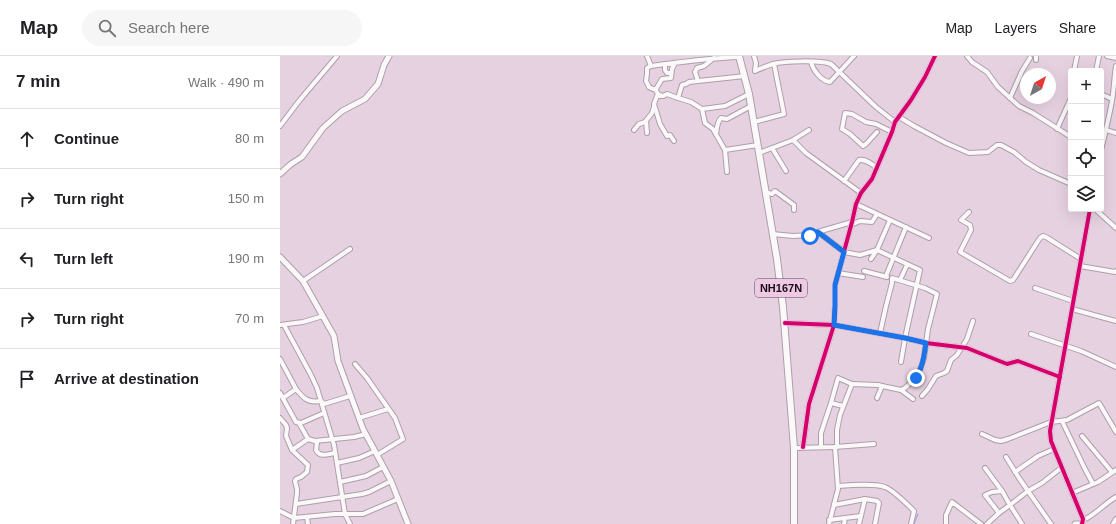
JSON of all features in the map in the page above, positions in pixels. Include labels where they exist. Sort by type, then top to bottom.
[{"type":"highway","name":"NH167N","points":[[739,57],[749,94],[779,272],[785,323],[794,448],[794,524]]},
{"type":"street","points":[[280,126],[337,56]]},
{"type":"street","points":[[280,174],[302,157],[323,128],[337,115],[365,99],[378,84],[384,65],[389,56]]},
{"type":"street","points":[[647,56],[651,66]]},
{"type":"street","points":[[754,56],[756,63],[755,71],[774,64],[789,62],[831,64],[876,107],[895,122]]},
{"type":"street","points":[[789,56],[789,62]]},
{"type":"street","points":[[811,62],[812,67],[816,72],[830,82],[854,56]]},
{"type":"street","points":[[803,448],[809,404],[834,325],[835,285],[856,204],[861,193],[872,179],[895,122],[925,77],[935,56]]},
{"type":"street","points":[[967,56],[972,62],[987,72],[998,87],[1019,106],[1068,135]]},
{"type":"street","points":[[1075,68],[1077,56]]},
{"type":"street","points":[[1097,68],[1099,56]]},
{"type":"street","points":[[1107,56],[1116,58]]},
{"type":"street","points":[[663,96],[658,94],[655,89],[649,87],[646,81],[647,68],[651,66],[714,58],[739,57]]},
{"type":"street","points":[[698,82],[695,72],[697,68],[704,66],[714,58]]},
{"type":"street","points":[[1010,98],[1022,71],[1030,58]]},
{"type":"street","points":[[655,89],[662,78],[671,78],[672,69],[675,63]]},
{"type":"street","points":[[665,64],[665,70],[667,73],[671,73]]},
{"type":"street","points":[[754,122],[784,114],[774,64]]},
{"type":"street","points":[[1104,140],[1115,86],[1116,66]]},
{"type":"street","points":[[678,98],[682,85],[689,82],[745,76]]},
{"type":"street","points":[[634,130],[639,124],[646,121],[652,113],[657,96],[663,96],[666,94],[691,102],[702,109],[724,106],[749,94]]},
{"type":"street","points":[[1104,95],[1112,99]]},
{"type":"street","points":[[654,104],[660,124],[667,136],[670,135],[674,141]]},
{"type":"street","points":[[1057,129],[1068,104]]},
{"type":"street","points":[[716,134],[719,120],[721,118],[727,119],[751,106]]},
{"type":"street","points":[[702,109],[705,123],[713,129],[725,150],[727,172]]},
{"type":"street","points":[[877,132],[863,146],[842,129],[845,113],[852,114],[866,122],[876,124],[892,132]]},
{"type":"street","points":[[899,116],[946,143],[969,153],[988,152],[997,145],[1001,145],[1014,152],[1039,170],[1068,183]]},
{"type":"street","points":[[646,121],[647,132]]},
{"type":"street","points":[[759,153],[793,140],[809,130]]},
{"type":"street","points":[[1106,130],[1116,132]]},
{"type":"street","points":[[793,140],[806,153],[861,193]]},
{"type":"street","points":[[725,150],[758,145]]},
{"type":"street","points":[[772,148],[786,171]]},
{"type":"street","points":[[844,181],[861,159],[877,168]]},
{"type":"street","points":[[765,192],[772,194],[775,191],[794,205],[794,210]]},
{"type":"street","points":[[856,204],[929,238]]},
{"type":"street","points":[[969,212],[961,220],[970,225],[971,230],[960,252],[1010,281],[1013,280],[1040,238],[1043,236],[1081,259]]},
{"type":"street","points":[[1089,212],[1051,422],[1051,442],[1072,493],[1079,523],[1090,517],[1116,497]]},
{"type":"street","points":[[1098,212],[1116,228]]},
{"type":"street","points":[[772,234],[810,236],[818,232],[860,221],[872,222],[877,214]]},
{"type":"street","points":[[871,259],[877,250],[890,220]]},
{"type":"street","points":[[886,276],[906,227]]},
{"type":"street","points":[[818,232],[844,252],[860,255],[877,250],[920,270],[901,362]]},
{"type":"street","points":[[303,282],[350,249]]},
{"type":"street","points":[[280,257],[303,282],[334,336],[338,361],[350,396],[366,434],[391,481],[408,524]]},
{"type":"street","points":[[900,280],[907,265]]},
{"type":"street","points":[[1080,266],[1105,271],[1116,271]]},
{"type":"street","points":[[864,270],[925,288],[937,294],[928,329],[924,358],[919,373],[916,378],[901,390]]},
{"type":"street","points":[[838,273],[863,277]]},
{"type":"street","points":[[880,334],[892,278]]},
{"type":"street","points":[[1035,288],[1074,301]]},
{"type":"street","points":[[1072,309],[1116,321]]},
{"type":"street","points":[[323,316],[303,322],[282,325],[317,388],[335,453],[344,514],[350,524]]},
{"type":"street","points":[[922,396],[928,390],[936,376],[946,371],[951,360],[957,355],[966,339],[973,321]]},
{"type":"street","points":[[785,323],[834,325],[926,343],[967,348],[1007,364],[1018,362],[1060,377]]},
{"type":"street","points":[[1031,334],[1066,345],[1116,367]]},
{"type":"street","points":[[280,360],[296,389],[307,400],[315,402],[321,401],[324,404],[350,396]]},
{"type":"street","points":[[337,463],[376,453],[403,439],[395,418],[367,378],[355,364]]},
{"type":"street","points":[[821,447],[821,432],[838,378],[852,384],[878,385],[901,390],[913,399]]},
{"type":"street","points":[[829,522],[838,486],[836,446],[837,430],[843,406],[852,384]]},
{"type":"street","points":[[877,398],[882,386]]},
{"type":"street","points":[[283,398],[296,389]]},
{"type":"street","points":[[280,393],[294,420],[299,423],[308,439],[315,441],[332,440],[366,434]]},
{"type":"street","points":[[831,403],[843,406]]},
{"type":"street","points":[[982,434],[1001,441],[1051,422],[1068,420],[1099,403],[1116,432]]},
{"type":"street","points":[[359,418],[388,409]]},
{"type":"street","points":[[299,423],[324,413]]},
{"type":"street","points":[[280,418],[286,425],[286,436],[292,450],[308,465],[305,475],[296,479],[295,481],[297,489],[293,524]]},
{"type":"street","points":[[1062,421],[1093,484]]},
{"type":"street","points":[[1072,493],[1093,484],[1114,471],[1082,436]]},
{"type":"street","points":[[292,450],[308,439]]},
{"type":"street","points":[[315,441],[317,445],[316,450],[319,454],[323,455],[335,453]]},
{"type":"street","points":[[794,448],[874,444]]},
{"type":"street","points":[[1015,472],[1038,456],[1054,449]]},
{"type":"street","points":[[1006,458],[1051,524]]},
{"type":"street","points":[[340,482],[366,476],[383,467]]},
{"type":"street","points":[[985,468],[1002,491],[1022,524]]},
{"type":"street","points":[[987,524],[1028,491],[1042,483],[1061,468]]},
{"type":"street","points":[[296,504],[342,498],[369,492],[391,481]]},
{"type":"street","points":[[838,486],[859,485],[886,488],[914,511],[911,524]]},
{"type":"street","points":[[999,513],[985,495],[992,492],[1002,491]]},
{"type":"street","points":[[280,511],[294,518],[344,514],[354,515],[362,514],[398,499]]},
{"type":"street","points":[[834,505],[865,499],[877,501],[879,502],[874,524]]},
{"type":"street","points":[[859,524],[865,499]]},
{"type":"street","points":[[946,524],[946,516],[952,502],[981,524]]},
{"type":"street","points":[[829,522],[861,516]]},
{"type":"street","points":[[307,517],[308,524]]},
{"type":"street","points":[[844,524],[845,518]]},
{"type":"street","points":[[1113,524],[1116,519]]},
{"type":"waterway","points":[[914,524],[918,514]]},
{"type":"cycle path","points":[[785,323],[834,325],[835,285],[856,204],[861,193],[872,179],[895,122],[925,77],[935,56]]},
{"type":"cycle path","points":[[1082,524],[1083,519],[1051,441],[1050,431],[1089,212]]},
{"type":"cycle path","points":[[803,447],[809,404],[834,325],[926,343],[967,348],[1007,364],[1018,361],[1060,377]]},
{"type":"route","points":[[810,236],[818,232],[844,252],[835,285],[834,325],[926,343],[921,369],[916,378]]}]
